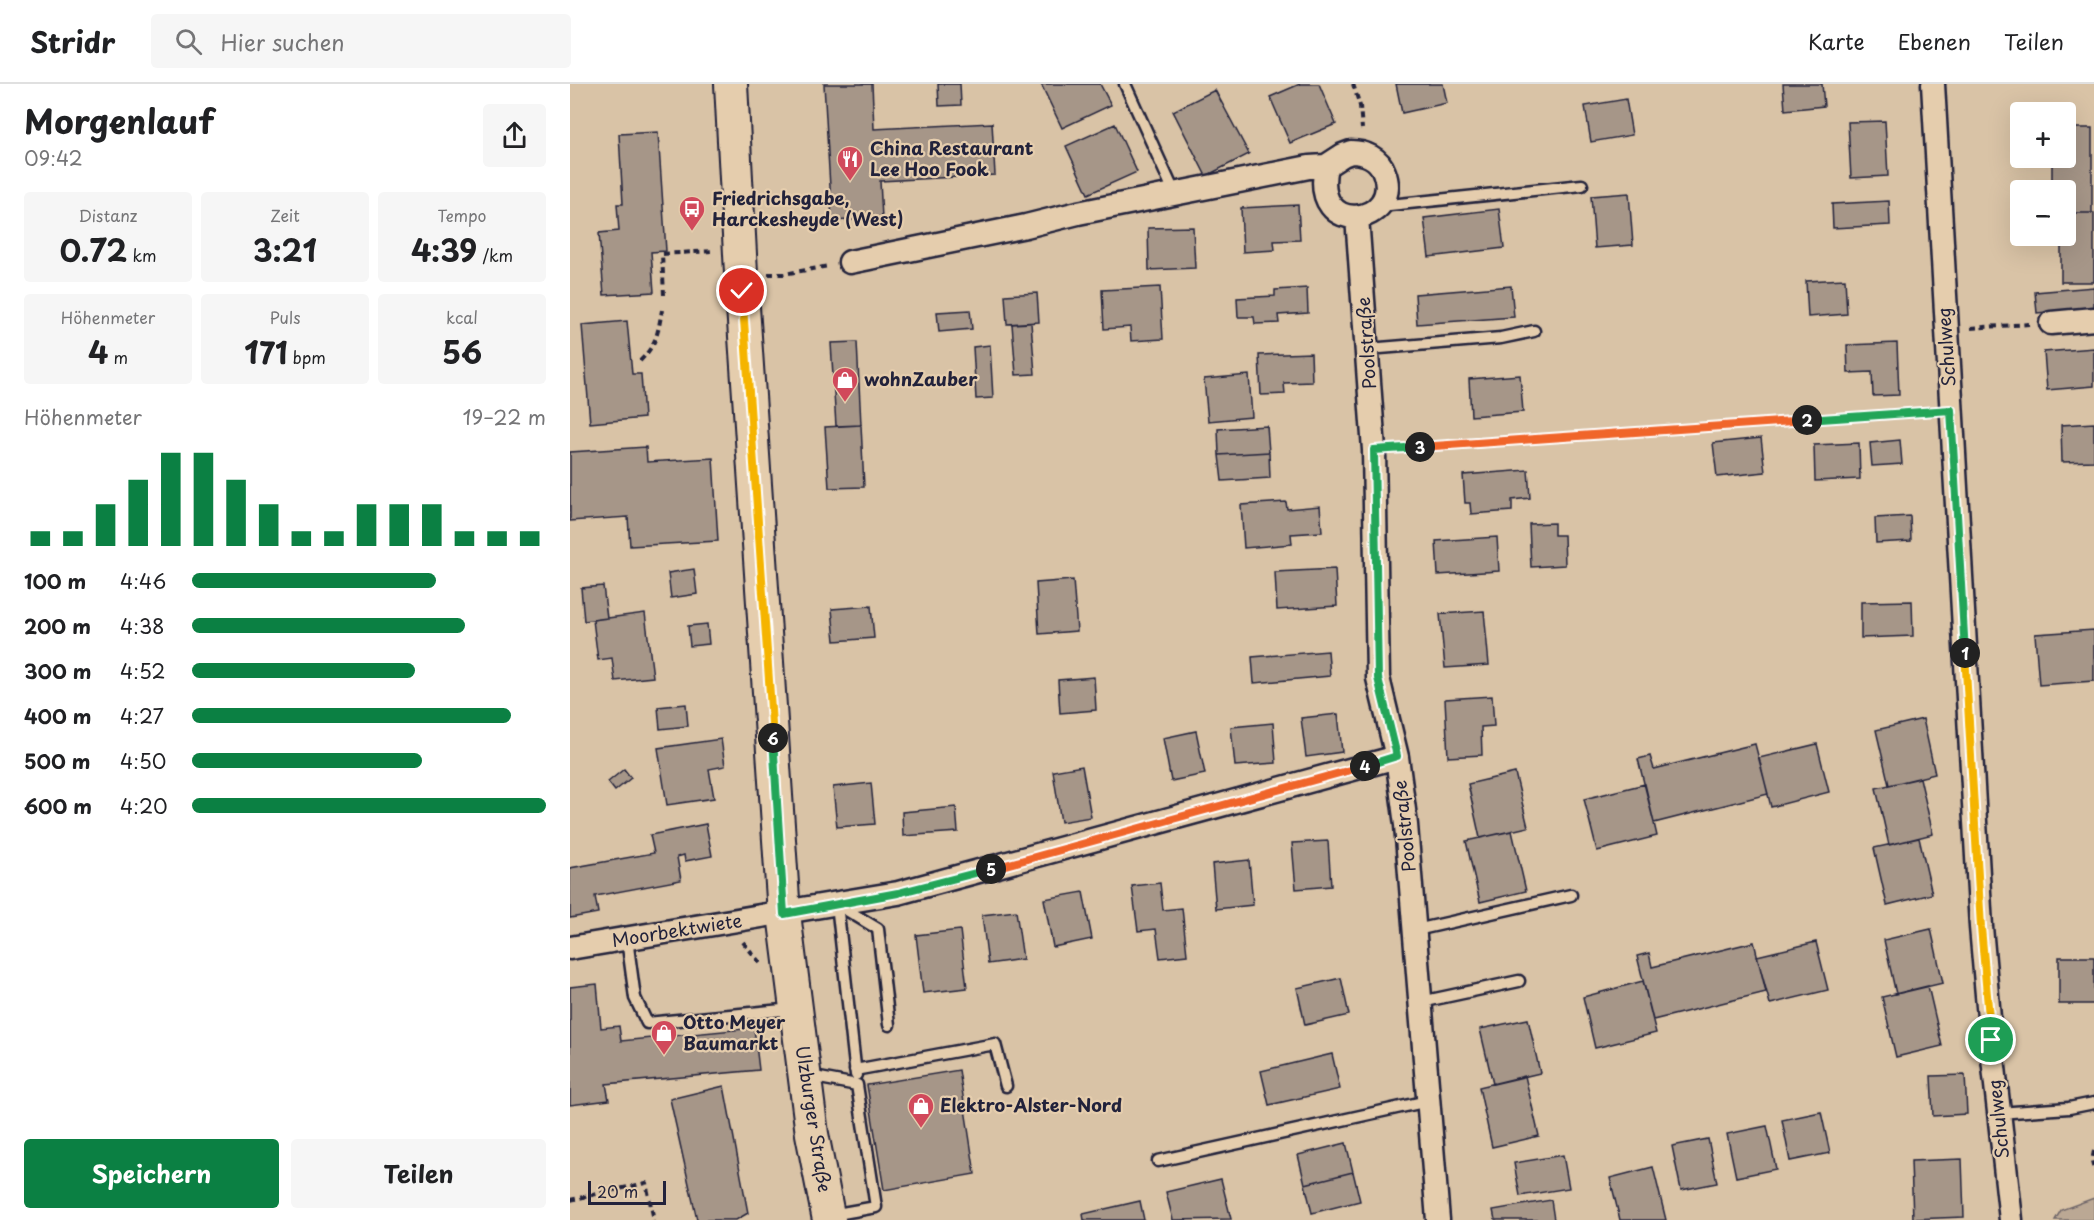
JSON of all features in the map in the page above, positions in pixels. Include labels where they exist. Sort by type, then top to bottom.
[{"type":"main road","name":"Ulzburger Straße","points":[[731,84],[784,914],[812,1134],[829,1218]]},
{"type":"street","name":"Schulweg","points":[[1933,84],[1981,927],[1998,1113],[2011,1220]]},
{"type":"street","points":[[850,262],[1078,213],[1309,167],[1326,166],[1343,155],[1359,153],[1373,157],[1383,167],[1388,180],[1386,194],[1380,206],[1369,214],[1358,217],[1342,215],[1331,207],[1324,196],[1323,182],[1326,166]]},
{"type":"street","name":"Poolstraße","points":[[1358,217],[1374,450],[1378,678],[1397,756],[1406,825],[1438,1220]]},
{"type":"street","points":[[2051,323],[2094,319]]},
{"type":"street","name":"Moorbektwiete","points":[[570,948],[784,914],[898,893],[1397,756]]},
{"type":"lane","points":[[1125,84],[1175,194]]},
{"type":"lane","points":[[1380,206],[1582,185]]},
{"type":"lane","points":[[1368,349],[1501,338],[1534,331]]},
{"type":"lane","points":[[1416,930],[1571,895]]},
{"type":"lane","points":[[837,904],[878,929],[889,1025]]},
{"type":"lane","points":[[829,1218],[876,1207],[855,1070],[837,904]]},
{"type":"lane","points":[[627,939],[635,998],[647,1023],[796,1008]]},
{"type":"lane","points":[[1421,1002],[1519,981]]},
{"type":"lane","points":[[855,1070],[995,1044],[1006,1086]]},
{"type":"lane","points":[[805,1075],[857,1085]]},
{"type":"lane","points":[[1158,1161],[1428,1101]]},
{"type":"lane","points":[[1998,1113],[2069,1108],[2094,1103]]},
{"type":"path","points":[[1353,84],[1360,106],[1363,145],[1359,153]]},
{"type":"path","points":[[664,295],[662,254],[741,251]]},
{"type":"path","points":[[767,274],[784,274],[850,262]]},
{"type":"path","points":[[640,362],[651,350],[658,332],[662,310]]},
{"type":"path","points":[[1946,330],[2051,323]]},
{"type":"path","points":[[1374,450],[1951,410]]},
{"type":"path","points":[[2094,1151],[2092,1161],[2094,1172]]},
{"type":"path","points":[[570,1200],[646,1183],[654,1220]]},
{"type":"shaded area","points":[[2094,1198],[2094,1220],[2055,1220],[2061,1210]]},
{"type":"building","points":[[824,84],[872,84],[874,129],[992,123],[995,175],[880,181],[882,218],[832,221]]},
{"type":"building","points":[[938,84],[960,84],[961,105],[939,106]]},
{"type":"building","points":[[1041,84],[1100,84],[1111,105],[1062,128]]},
{"type":"building","points":[[1300,84],[1319,84],[1336,124],[1290,143],[1270,97]]},
{"type":"building","points":[[1396,84],[1443,84],[1447,103],[1402,113]]},
{"type":"building","points":[[1783,84],[1822,84],[1824,106],[1785,110]]},
{"type":"building","points":[[1215,90],[1249,154],[1206,176],[1173,111]]},
{"type":"building","points":[[1626,99],[1632,135],[1591,142],[1585,106]]},
{"type":"building","points":[[1885,121],[1888,176],[1851,178],[1848,122]]},
{"type":"building","points":[[1115,124],[1137,172],[1088,194],[1066,146]]},
{"type":"building","points":[[2076,128],[2092,128],[2092,213],[2076,213],[2076,180],[2052,180],[2052,168],[2076,168]]},
{"type":"building","points":[[658,132],[666,251],[651,252],[654,292],[604,295],[599,233],[619,231],[617,204],[623,204],[619,134]]},
{"type":"building","points":[[1629,193],[1633,245],[1595,248],[1591,196]]},
{"type":"building","points":[[1889,201],[1890,225],[1833,228],[1832,204]]},
{"type":"building","points":[[1298,205],[1300,240],[1274,241],[1275,250],[1243,252],[1241,208]]},
{"type":"building","points":[[1499,209],[1504,248],[1429,257],[1424,218]]},
{"type":"building","points":[[2076,213],[2094,213],[2094,282],[2061,282],[2061,246],[2076,246]]},
{"type":"building","points":[[1193,227],[1195,268],[1149,270],[1148,228]]},
{"type":"building","points":[[1845,279],[1847,314],[1808,317],[1806,281]]},
{"type":"building","points":[[1511,286],[1514,317],[1417,324],[1415,294]]},
{"type":"building","points":[[1160,287],[1163,339],[1131,341],[1130,327],[1104,329],[1102,290]]},
{"type":"building","points":[[2094,287],[2094,307],[2037,313],[2035,292]]},
{"type":"building","points":[[1307,288],[1308,313],[1278,315],[1279,323],[1255,324],[1254,317],[1238,317],[1237,298],[1275,296],[1275,290]]},
{"type":"building","points":[[1037,293],[1039,322],[1007,324],[1005,295]]},
{"type":"building","points":[[970,310],[972,329],[939,332],[937,312]]},
{"type":"building","points":[[627,321],[632,374],[641,374],[644,418],[590,423],[582,325]]},
{"type":"building","points":[[1031,323],[1035,374],[1016,375],[1012,324]]},
{"type":"building","points":[[857,342],[861,425],[836,426],[831,343]]},
{"type":"building","points":[[1897,343],[1899,395],[1873,396],[1872,372],[1848,373],[1847,345]]},
{"type":"building","points":[[990,345],[993,398],[976,399],[973,347]]},
{"type":"building","points":[[2094,348],[2094,386],[2047,390],[2044,352]]},
{"type":"building","points":[[1311,353],[1312,382],[1284,383],[1285,394],[1261,395],[1259,355]]},
{"type":"building","points":[[1249,375],[1252,417],[1208,421],[1204,379]]},
{"type":"building","points":[[1520,375],[1523,412],[1471,416],[1469,379]]},
{"type":"building","points":[[2094,423],[2094,461],[2062,462],[2061,425]]},
{"type":"building","points":[[861,425],[864,487],[829,488],[825,427]]},
{"type":"building","points":[[1267,426],[1269,452],[1219,455],[1218,429]]},
{"type":"building","points":[[1761,438],[1765,472],[1717,477],[1713,443]]},
{"type":"building","points":[[1900,440],[1902,464],[1872,466],[1870,443]]},
{"type":"building","points":[[1859,443],[1860,479],[1815,481],[1814,445]]},
{"type":"building","points":[[646,447],[647,462],[713,458],[718,541],[630,546],[628,517],[570,521],[570,452]]},
{"type":"building","points":[[1269,452],[1270,478],[1222,481],[1219,455]]},
{"type":"building","points":[[1528,470],[1530,498],[1512,500],[1512,511],[1471,514],[1470,503],[1465,503],[1463,475]]},
{"type":"building","points":[[1286,502],[1287,509],[1320,506],[1322,532],[1291,534],[1292,544],[1244,548],[1241,505]]},
{"type":"building","points":[[1910,516],[1911,541],[1876,543],[1875,518]]},
{"type":"building","points":[[1554,523],[1554,535],[1564,535],[1565,565],[1531,567],[1529,524]]},
{"type":"building","points":[[1497,537],[1499,571],[1438,575],[1436,541]]},
{"type":"building","points":[[694,569],[697,594],[671,598],[668,573]]},
{"type":"building","points":[[1335,569],[1337,606],[1277,610],[1275,572]]},
{"type":"building","points":[[1073,580],[1077,631],[1039,634],[1036,583]]},
{"type":"building","points":[[603,586],[607,618],[584,621],[581,588]]},
{"type":"building","points":[[1912,601],[1913,636],[1861,638],[1861,602]]},
{"type":"building","points":[[871,606],[874,638],[835,641],[832,609]]},
{"type":"building","points":[[1484,611],[1489,665],[1445,668],[1440,614]]},
{"type":"building","points":[[645,613],[653,677],[615,681],[612,658],[598,660],[593,620]]},
{"type":"building","points":[[707,624],[709,644],[690,646],[688,626]]},
{"type":"building","points":[[2094,630],[2094,681],[2039,685],[2035,634]]},
{"type":"building","points":[[1328,651],[1330,676],[1254,683],[1252,657]]},
{"type":"building","points":[[1094,677],[1096,710],[1060,713],[1058,680]]},
{"type":"building","points":[[1492,696],[1494,726],[1481,727],[1482,755],[1448,757],[1445,699]]},
{"type":"building","points":[[686,704],[688,726],[660,729],[658,707]]},
{"type":"building","points":[[1338,714],[1342,752],[1306,757],[1301,718]]},
{"type":"building","points":[[1923,719],[1935,774],[1889,785],[1876,730]]},
{"type":"building","points":[[1273,723],[1276,763],[1235,766],[1231,727]]},
{"type":"building","points":[[1196,731],[1205,774],[1171,781],[1163,738]]},
{"type":"building","points":[[721,739],[725,766],[709,769],[714,798],[667,805],[658,748]]},
{"type":"building","points":[[1755,744],[1768,794],[1654,823],[1638,759],[1650,756],[1654,769]]},
{"type":"building","points":[[1817,744],[1829,792],[1771,807],[1759,758]]},
{"type":"building","points":[[1082,766],[1091,817],[1061,822],[1053,771]]},
{"type":"building","points":[[624,769],[631,778],[615,791],[608,782]]},
{"type":"building","points":[[1515,773],[1528,827],[1480,838],[1468,784]]},
{"type":"building","points":[[1920,778],[1933,834],[1889,845],[1876,788]]},
{"type":"building","points":[[871,783],[875,824],[837,827],[833,787]]},
{"type":"building","points":[[1645,784],[1657,836],[1597,851],[1584,799]]},
{"type":"building","points":[[956,807],[958,832],[903,836],[902,812]]},
{"type":"building","points":[[706,824],[712,856],[685,861],[684,855],[677,857],[681,880],[595,896],[598,913],[570,918],[570,868],[654,853],[650,835]]},
{"type":"building","points":[[1512,831],[1526,891],[1480,902],[1466,841]]},
{"type":"building","points":[[1919,838],[1932,894],[1887,905],[1874,848]]},
{"type":"building","points":[[1328,841],[1331,886],[1296,889],[1292,843]]},
{"type":"building","points":[[1249,860],[1253,905],[1216,909],[1212,864]]},
{"type":"building","points":[[1160,883],[1163,910],[1182,908],[1187,955],[1160,958],[1156,929],[1138,931],[1132,886]]},
{"type":"building","points":[[1083,892],[1092,939],[1053,947],[1044,899]]},
{"type":"building","points":[[1016,911],[1023,959],[988,964],[982,915]]},
{"type":"building","points":[[1931,929],[1943,983],[1896,994],[1884,940]]},
{"type":"building","points":[[960,930],[967,988],[923,993],[916,935]]},
{"type":"building","points":[[1754,942],[1766,992],[1653,1020],[1637,956],[1649,953],[1652,967]]},
{"type":"building","points":[[1816,942],[1828,990],[1770,1004],[1757,956]]},
{"type":"building","points":[[2059,957],[2094,957],[2094,1004],[2059,1004]]},
{"type":"building","points":[[1341,978],[1349,1015],[1305,1025],[1297,988]]},
{"type":"building","points":[[1643,981],[1656,1033],[1595,1048],[1583,997]]},
{"type":"building","name":"Otto Meyer Baumarkt","points":[[597,984],[601,1028],[619,1026],[621,1041],[754,1028],[759,1070],[606,1084],[609,1100],[570,1105],[570,987]]},
{"type":"building","points":[[1928,986],[1942,1046],[1896,1057],[1882,997]]},
{"type":"building","points":[[1528,1019],[1540,1073],[1493,1084],[1480,1029]]},
{"type":"building","points":[[1332,1054],[1340,1089],[1269,1105],[1261,1071]]},
{"type":"building","name":"Elektro-Alster-Nord","points":[[959,1070],[975,1174],[884,1190],[867,1085]]},
{"type":"building","points":[[1965,1075],[1967,1114],[1933,1116],[1931,1076]]},
{"type":"building","points":[[1525,1076],[1539,1136],[1492,1147],[1479,1087]]},
{"type":"building","points":[[724,1086],[748,1213],[736,1220],[697,1220],[670,1099]]},
{"type":"building","points":[[1821,1112],[1830,1153],[1790,1161],[1782,1120]]},
{"type":"building","points":[[1767,1126],[1776,1169],[1736,1177],[1727,1134]]},
{"type":"building","points":[[1708,1139],[1717,1183],[1681,1190],[1672,1146]]},
{"type":"building","points":[[1346,1143],[1353,1172],[1305,1184],[1298,1155]]},
{"type":"building","points":[[1563,1155],[1569,1188],[1520,1196],[1514,1163]]},
{"type":"building","points":[[1962,1159],[1964,1217],[1913,1219],[1911,1161]]},
{"type":"building","points":[[1653,1167],[1666,1220],[1620,1220],[1610,1178]]},
{"type":"building","points":[[1353,1172],[1360,1201],[1312,1213],[1305,1184]]},
{"type":"building","points":[[1221,1179],[1231,1219],[1173,1220],[1166,1192]]},
{"type":"building","points":[[1551,1200],[1554,1220],[1495,1220],[1493,1210]]},
{"type":"building","points":[[1140,1201],[1144,1220],[1084,1220],[1083,1214]]},
{"type":"place","name":"China Restaurant Lee Hoo Fook","points":[[850,182]]},
{"type":"place","name":"Friedrichsgabe, Harckesheyde (West)","points":[[692,232]]},
{"type":"place","name":"wohnZauber","points":[[845,403]]},
{"type":"place","name":"Otto Meyer Baumarkt","points":[[664,1056]]},
{"type":"place","name":"Elektro-Alster-Nord","points":[[921,1129]]},
{"type":"route","points":[[742,291],[784,914],[898,893],[1397,756],[1378,678],[1374,450],[1951,410],[1981,927],[1991,1040]]}]
